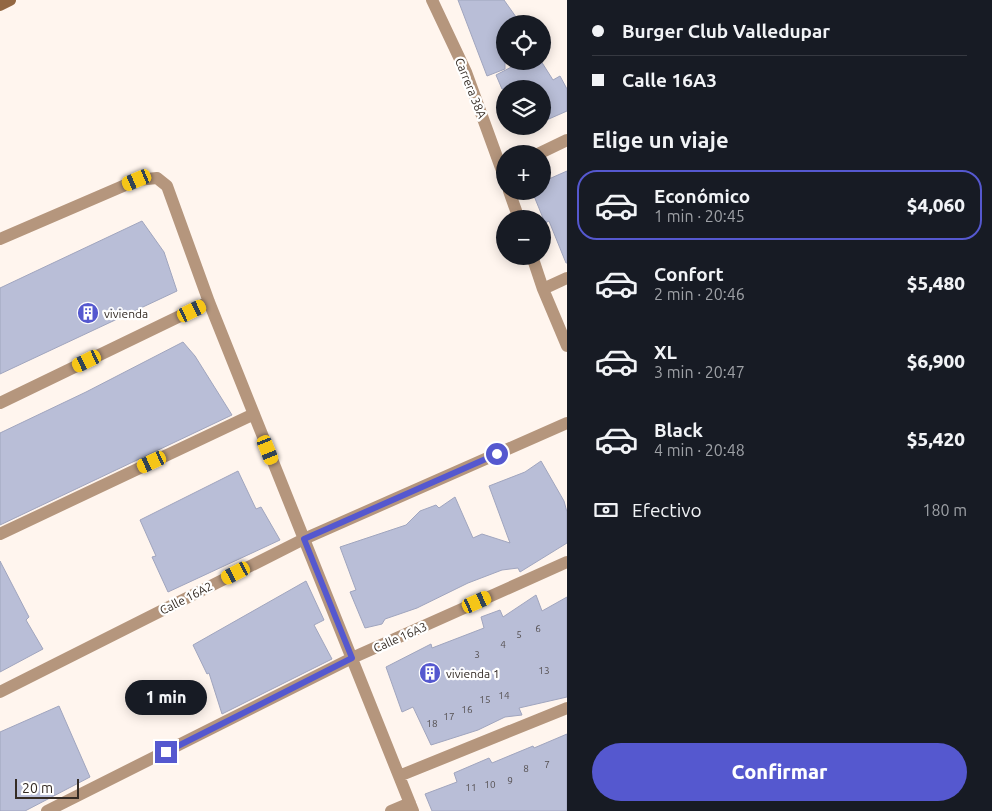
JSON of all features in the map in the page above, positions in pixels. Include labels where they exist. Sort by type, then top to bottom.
[{"type":"main road","points":[[0,5],[10,0]]},
{"type":"street","name":"Carrera 38A","points":[[432,0],[466,72],[496,152]]},
{"type":"street","points":[[551,148],[567,140]]},
{"type":"street","points":[[0,239],[137,180],[157,178],[168,186],[209,302],[412,807],[391,811]]},
{"type":"street","points":[[535,265],[567,346]]},
{"type":"street","points":[[543,289],[567,278]]},
{"type":"street","points":[[0,403],[209,302]]},
{"type":"street","points":[[0,534],[254,414]]},
{"type":"street","name":"Calle 16A2","points":[[0,692],[304,539],[567,423]]},
{"type":"street","name":"Calle 16A3","points":[[47,811],[352,658],[567,562]]},
{"type":"street","points":[[399,776],[567,708]]},
{"type":"building","points":[[458,0],[504,0],[515,15],[496,15],[496,70],[502,70],[487,76]]},
{"type":"building","points":[[506,70],[547,70],[553,80],[560,76],[567,89],[567,111],[551,118],[551,80],[498,80],[496,75]]},
{"type":"building","points":[[567,171],[567,263],[551,226],[551,210],[540,210],[536,200],[551,200],[551,178]]},
{"type":"building","points":[[142,221],[164,252],[177,291],[0,374],[0,288]]},
{"type":"building","points":[[183,342],[195,356],[232,415],[0,525],[0,433],[86,392]]},
{"type":"building","points":[[541,461],[564,501],[567,512],[567,543],[520,572],[518,568],[502,570],[468,583],[417,608],[385,619],[382,624],[365,628],[350,592],[356,590],[340,547],[406,525],[420,511],[436,505],[439,508],[455,497],[473,538],[482,534],[510,543],[489,486],[525,472]]},
{"type":"building","points":[[238,471],[256,509],[261,507],[280,540],[168,592],[152,557],[156,556],[140,520]]},
{"type":"building","points":[[0,561],[29,617],[26,620],[43,649],[0,672]]},
{"type":"building","points":[[306,581],[324,620],[314,625],[332,659],[222,714],[209,673],[207,674],[193,645]]},
{"type":"building","points":[[536,595],[542,611],[567,597],[567,697],[519,708],[522,715],[505,717],[478,730],[431,745],[413,707],[402,712],[386,667],[431,644],[432,648],[484,628],[481,617],[500,610],[503,617]]},
{"type":"building","points":[[59,706],[90,777],[25,811],[0,811],[0,732]]},
{"type":"building","points":[[567,734],[567,811],[432,811],[425,794],[457,782],[454,773],[489,758],[492,763]]},
{"type":"place","name":"vivienda","points":[[88,313]]},
{"type":"place","name":"vivienda 1","points":[[430,673]]},
{"type":"route","points":[[166,752],[352,658],[304,539],[497,454]]}]
